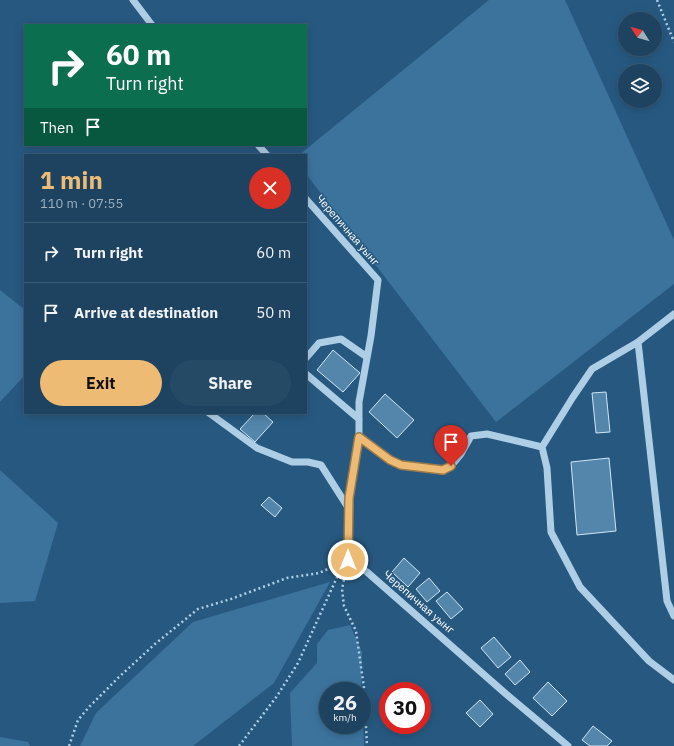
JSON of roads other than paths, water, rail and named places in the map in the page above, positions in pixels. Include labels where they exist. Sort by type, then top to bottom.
[{"type":"street","points":[[133,0],[151,24]]},
{"type":"street","points":[[259,146],[267,154]]},
{"type":"street","name":"Черепичная уынг","points":[[307,200],[378,280],[371,336],[359,402],[359,437],[349,498],[348,560],[367,572],[506,694],[568,746]]},
{"type":"street","points":[[674,314],[638,342],[592,369],[542,447],[547,468],[551,532],[580,587],[649,661],[674,680]]},
{"type":"street","points":[[307,357],[319,343],[341,339],[367,357]]},
{"type":"street","points":[[638,342],[667,601],[674,616]]},
{"type":"street","points":[[307,375],[359,419]]},
{"type":"street","points":[[210,414],[257,448],[292,462],[308,462],[321,465],[349,509]]},
{"type":"street","points":[[359,437],[390,460],[401,465],[443,470],[451,466],[461,454],[471,436],[487,434],[542,447]]}]
